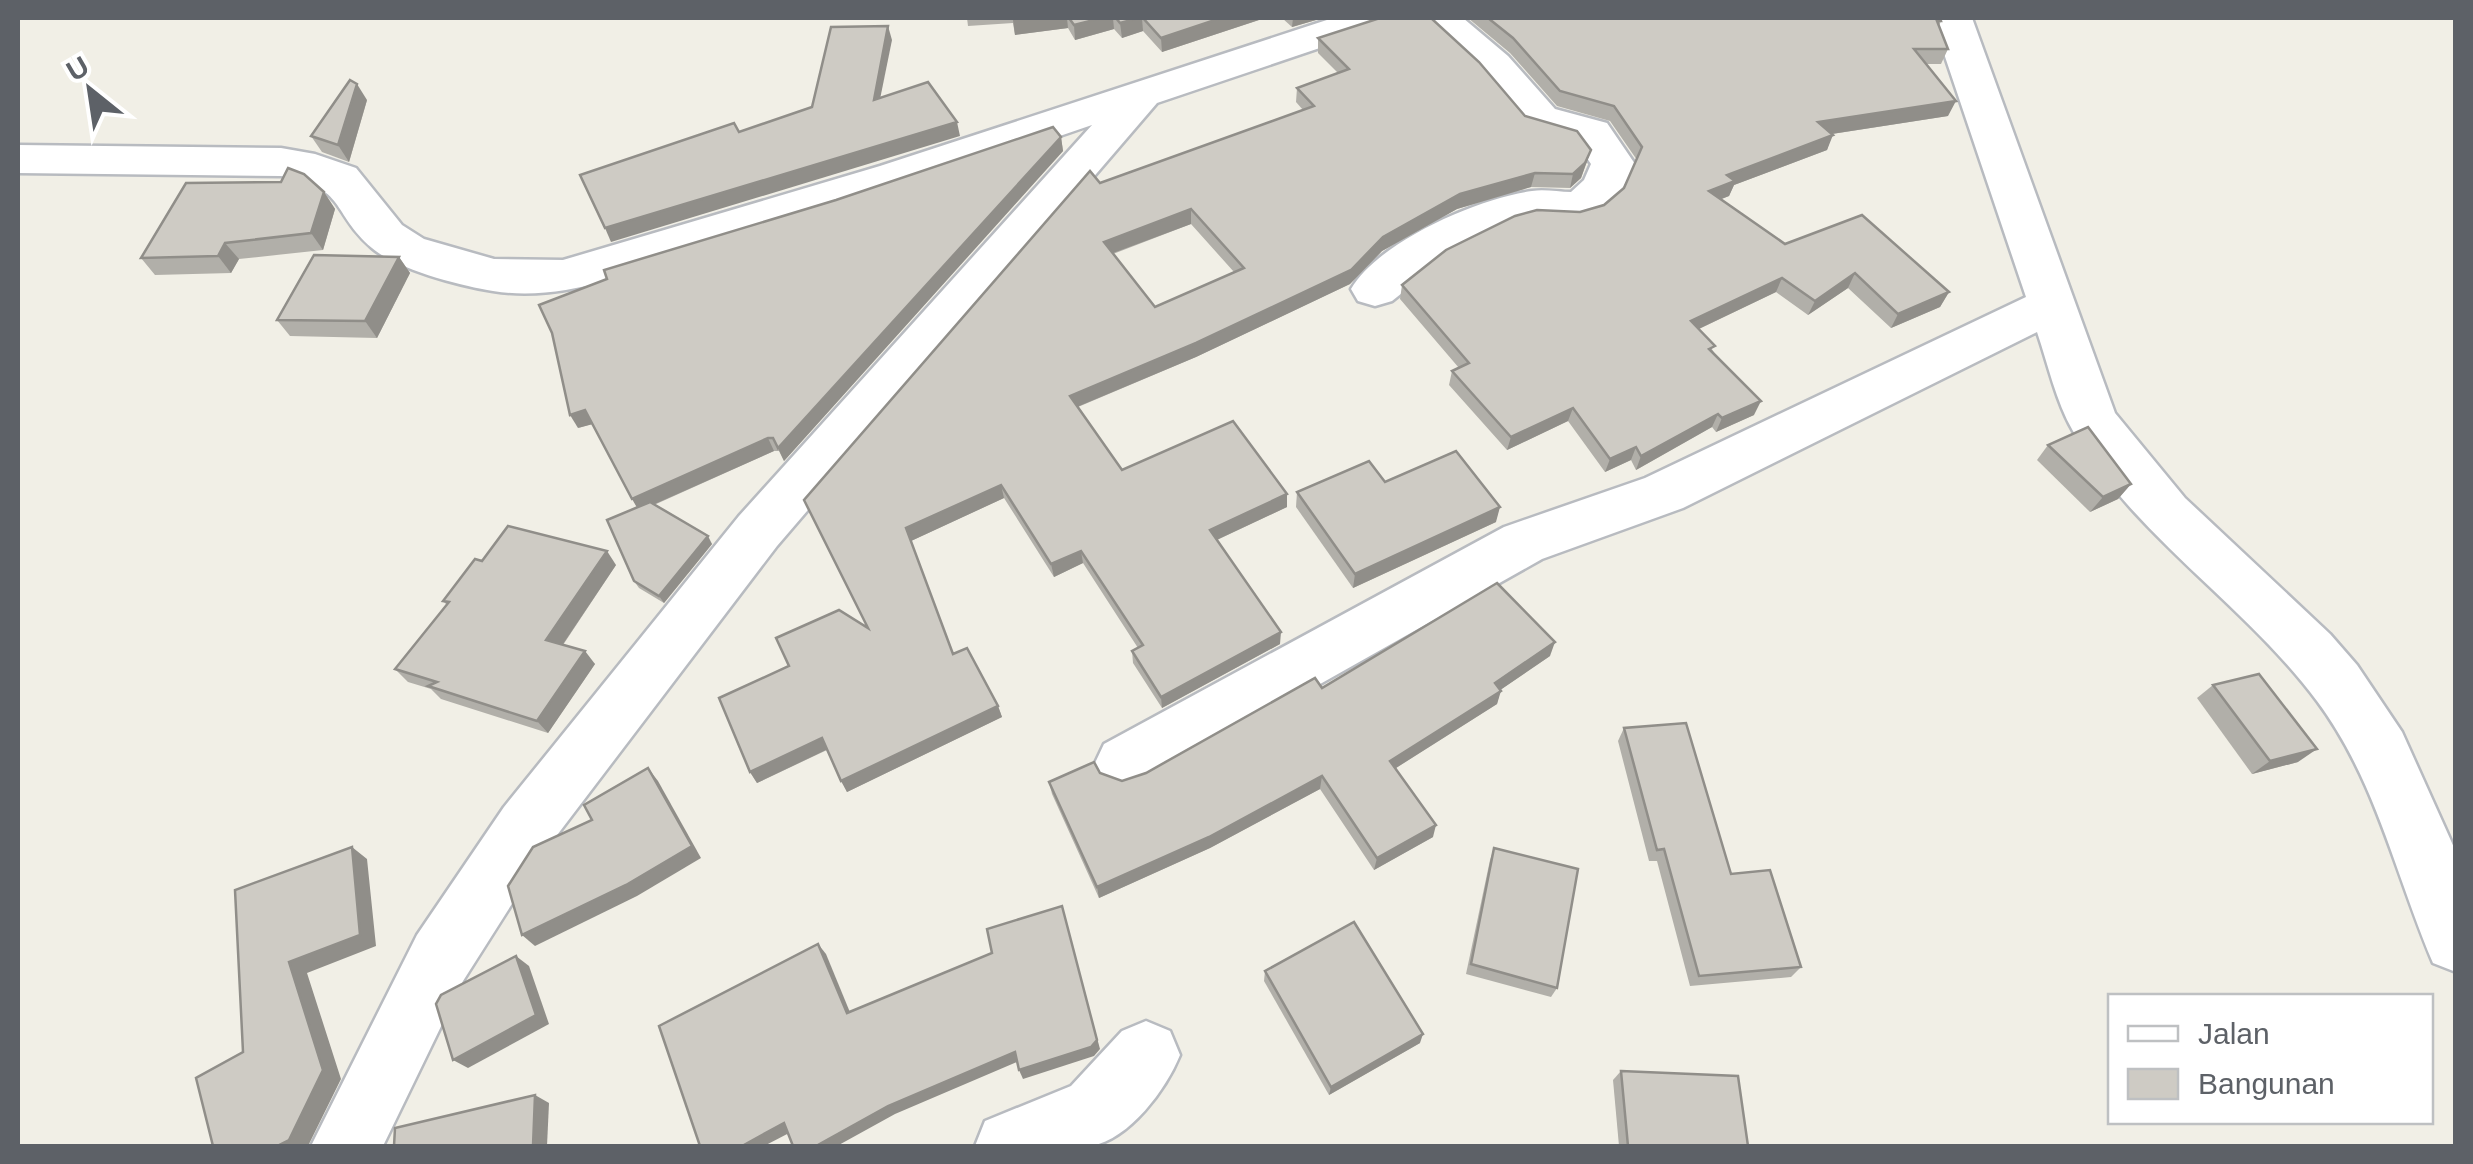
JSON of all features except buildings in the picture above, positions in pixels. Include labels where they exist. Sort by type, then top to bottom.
[{"type":"street","points":[[18,160],[281,162],[316,168],[340,178],[386,236],[408,251],[494,274],[563,276],[718,232],[1141,97],[1371,18]]},
{"type":"street","points":[[1375,288],[1391,270],[1449,238],[1529,206],[1570,208],[1587,203],[1606,183],[1613,164],[1590,129],[1548,123],[1536,116],[1508,80],[1440,18]]},
{"type":"street","points":[[1952,18],[2092,419],[2112,451],[2160,510],[2311,653],[2434,815],[2456,941]]},
{"type":"street","points":[[346,1146],[440,958],[526,827],[758,531],[1141,97]]},
{"type":"street","points":[[1124,763],[1524,543],[1664,493],[2054,304]]},
{"type":"street","points":[[1010,1146],[1095,1110],[1146,1055]]}]
